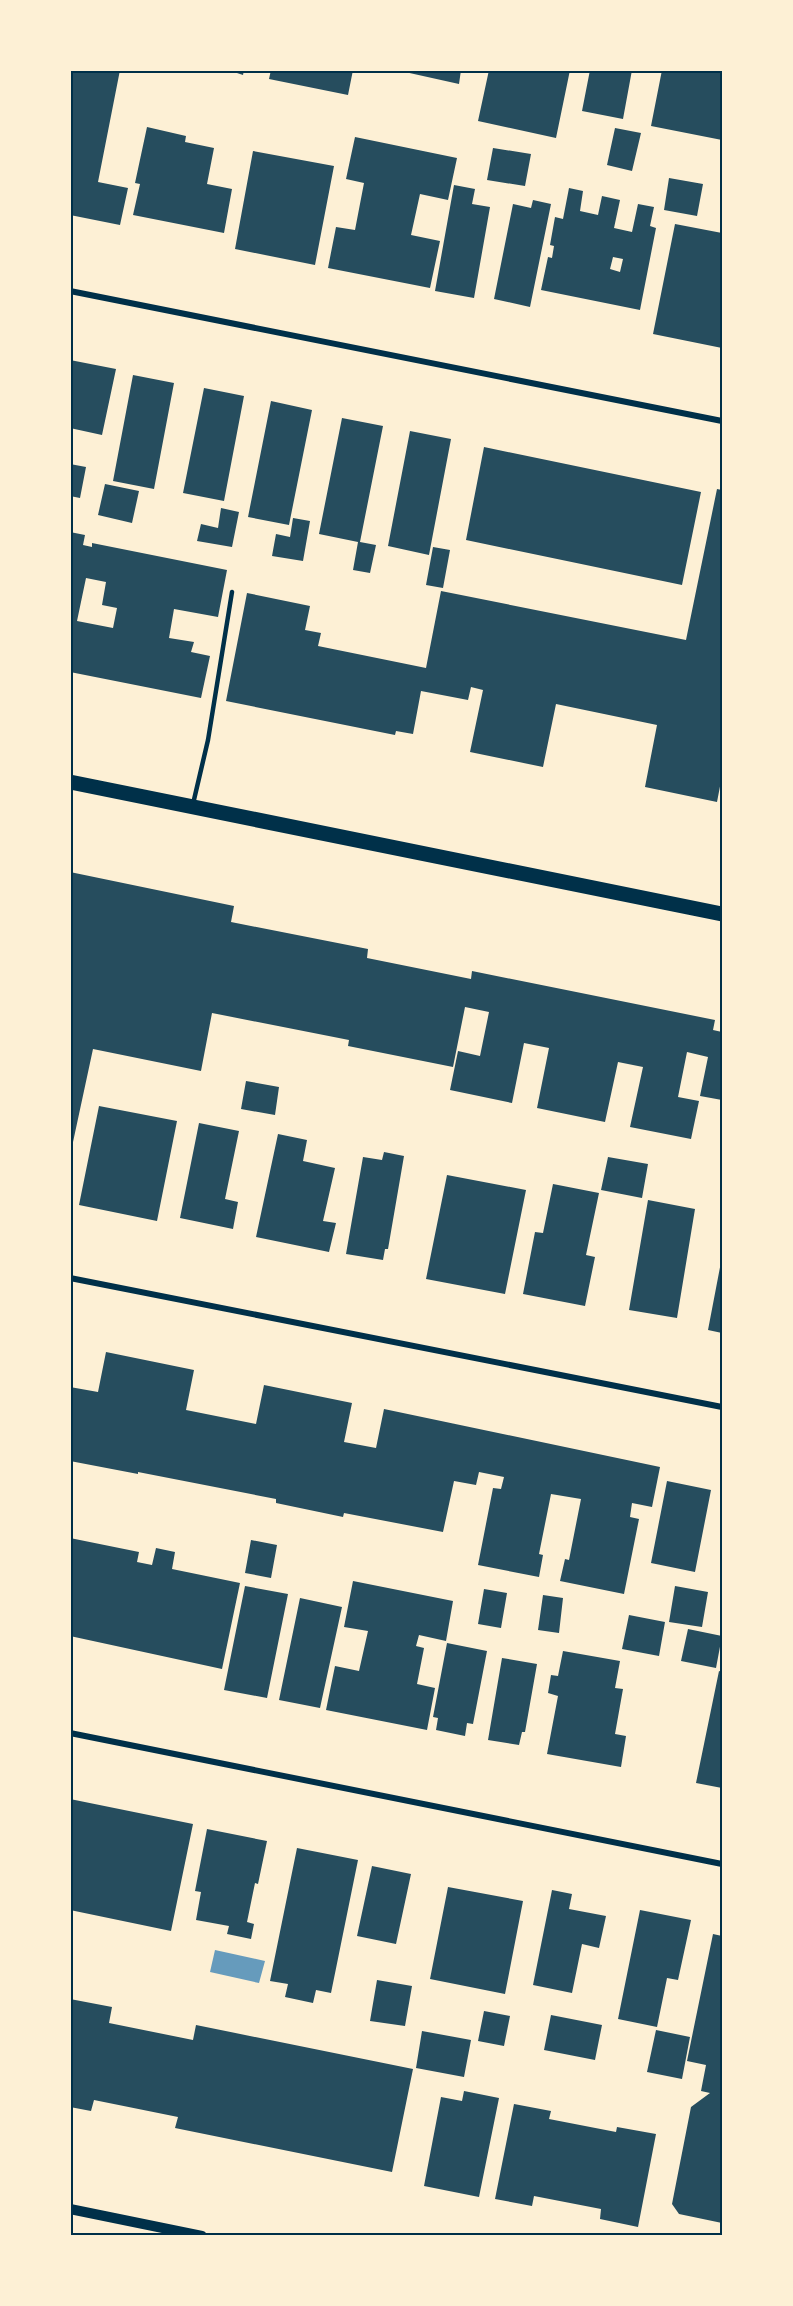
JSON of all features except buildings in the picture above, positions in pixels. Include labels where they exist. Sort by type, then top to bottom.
[{"type":"main road","points":[[70,782],[723,914]]},
{"type":"street","points":[[70,291],[723,421]]},
{"type":"street","points":[[70,1278],[723,1407]]},
{"type":"street","points":[[70,1733],[723,1864]]},
{"type":"street","points":[[70,2209],[202,2235]]},
{"type":"lane","points":[[193,807],[208,740],[232,592]]},
{"type":"water","points":[[215,1950],[265,1961],[259,1983],[210,1972]]}]
